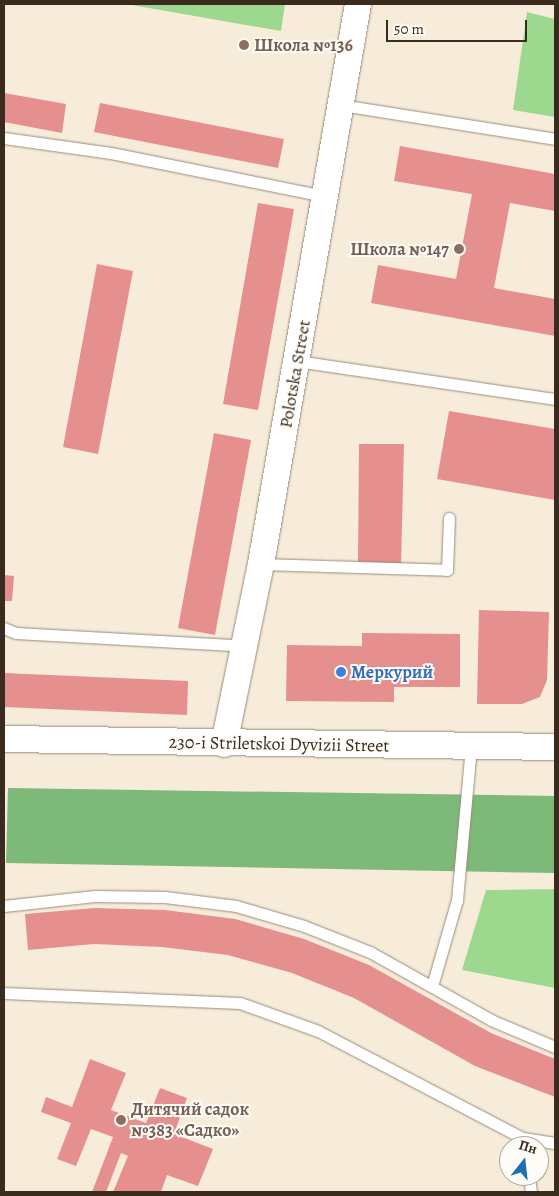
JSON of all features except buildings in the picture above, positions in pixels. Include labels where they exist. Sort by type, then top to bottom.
[{"type":"street","name":"Polotska Street","points":[[224,744],[246,646],[261,564],[358,4]]},
{"type":"street","name":"230-i Striletskoi Dyvizii Street","points":[[4,739],[224,744],[555,747]]},
{"type":"lane","points":[[341,105],[555,140]]},
{"type":"lane","points":[[4,138],[111,153],[325,196]]},
{"type":"lane","points":[[297,361],[555,399]]},
{"type":"lane","points":[[261,564],[447,570],[449,518]]},
{"type":"lane","points":[[4,628],[16,633],[246,646]]},
{"type":"lane","points":[[432,986],[457,900],[471,747]]},
{"type":"lane","points":[[4,906],[94,896],[166,897],[236,906],[304,926],[370,952],[491,1020],[555,1047]]},
{"type":"lane","points":[[4,993],[240,1003],[318,1031],[513,1136]]},
{"type":"green space","points":[[126,4],[285,4],[281,31]]},
{"type":"green space","points":[[527,12],[555,19],[555,117],[513,110]]},
{"type":"green space","points":[[8,788],[555,796],[555,873],[6,863]]},
{"type":"green space","points":[[555,889],[555,988],[462,970],[486,890]]},
{"type":"place","name":"Школа №136","points":[[244,45]]},
{"type":"place","name":"Школа №147","points":[[459,249]]},
{"type":"place","name":"Меркурий","points":[[341,672]]},
{"type":"place","name":"Дитячий садок №383 «Садко»","points":[[121,1120]]}]
